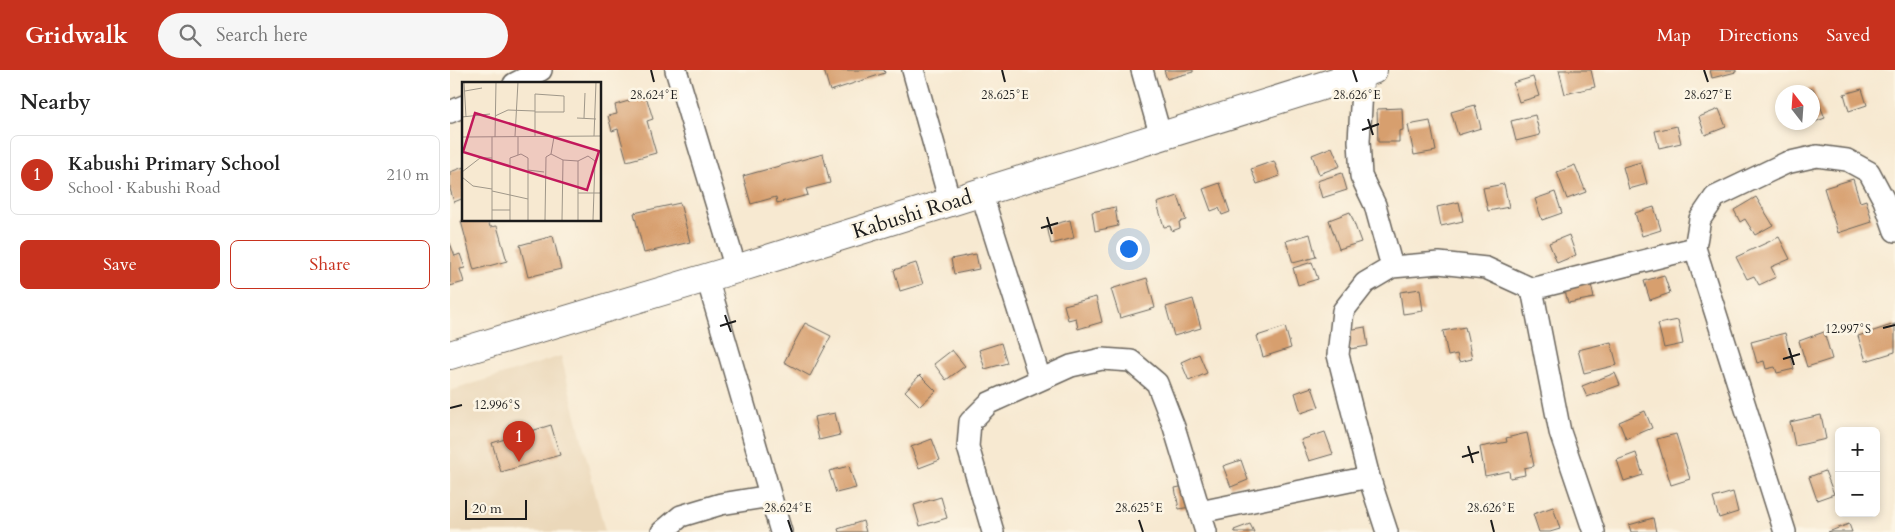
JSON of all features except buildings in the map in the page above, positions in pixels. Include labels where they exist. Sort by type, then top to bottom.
[{"type":"main road","name":"Kabushi Road","points":[[450,355],[736,270],[1368,72]]},
{"type":"street","points":[[518,82],[541,70]]},
{"type":"street","points":[[676,70],[736,270]]},
{"type":"street","points":[[913,70],[950,202]]},
{"type":"street","points":[[1142,70],[1162,138]]},
{"type":"street","points":[[1368,72],[1359,141],[1362,176],[1375,205],[1392,267]]},
{"type":"street","points":[[450,112],[462,107]]},
{"type":"street","points":[[1786,532],[1695,248],[1700,219],[1715,197],[1786,163],[1817,156],[1847,160],[1869,172],[1884,200],[1895,231]]},
{"type":"street","points":[[980,192],[1040,379]]},
{"type":"street","points":[[1387,532],[1369,477],[1338,355],[1343,311],[1365,283],[1392,267],[1439,263],[1486,268],[1532,290],[1695,248]]},
{"type":"street","points":[[707,278],[781,532]]},
{"type":"street","points":[[1532,290],[1560,432],[1594,532]]},
{"type":"street","points":[[993,532],[968,446],[970,422],[989,403],[1070,366],[1102,359],[1131,361],[1157,383],[1174,427],[1203,522],[1369,477]]},
{"type":"street","points":[[662,532],[681,516],[721,504],[770,496]]},
{"type":"shaded area","points":[[561,356],[605,532],[450,532],[450,391]]},
{"type":"place","name":"Kabushi Primary School","points":[[519,462]]}]
